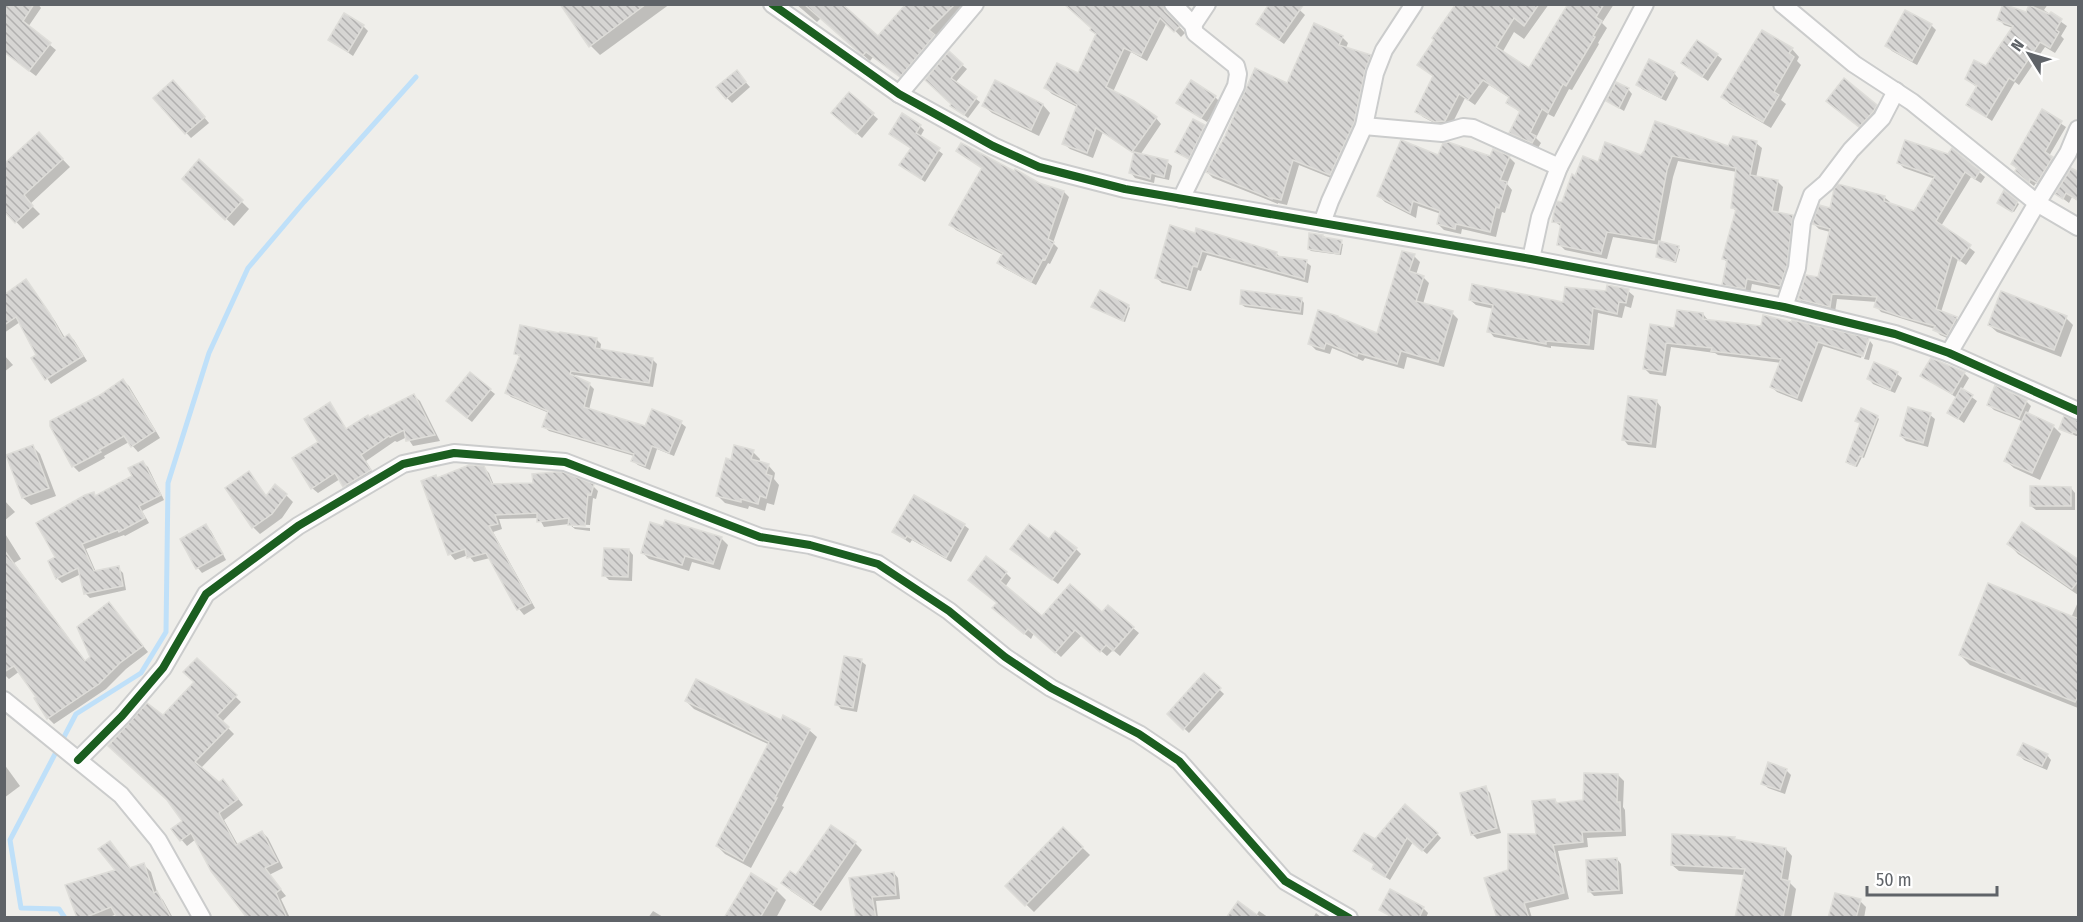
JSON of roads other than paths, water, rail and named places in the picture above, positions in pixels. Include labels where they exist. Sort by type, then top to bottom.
[{"type":"street","points":[[772,4],[899,94],[993,146],[1039,167],[1125,189],[1531,259],[1784,308],[1895,334],[1950,353],[2079,411]]},
{"type":"street","points":[[899,94],[975,4]]},
{"type":"street","points":[[1173,4],[1193,25],[1195,33],[1236,66],[1238,74],[1236,86],[1181,199]]},
{"type":"street","points":[[1193,25],[1207,4]]},
{"type":"street","points":[[1322,223],[1364,126],[1375,74],[1384,50],[1414,4]]},
{"type":"street","points":[[1531,259],[1540,217],[1559,167],[1645,4]]},
{"type":"street","points":[[1782,4],[1854,64],[1912,102],[2037,202],[2079,226]]},
{"type":"street","points":[[1784,308],[1797,268],[1802,222],[1812,195],[1826,183],[1851,150],[1882,118],[1896,91]]},
{"type":"street","points":[[1364,126],[1442,133],[1462,127],[1473,128],[1559,167]]},
{"type":"street","points":[[1950,353],[2037,202],[2068,153],[2079,129]]},
{"type":"street","points":[[77,759],[122,716],[163,668],[206,594],[298,526],[403,464],[454,453],[565,462],[760,537],[810,545],[878,564],[949,611],[1005,657],[1051,688],[1139,734],[1179,761],[1286,881],[1349,918]]},
{"type":"street","points":[[4,700],[121,795],[158,840],[202,918]]},
{"type":"waterway","points":[[65,918],[59,909],[21,908],[10,840],[76,714],[141,673],[166,632],[168,483],[209,353],[248,268],[416,77]]}]
